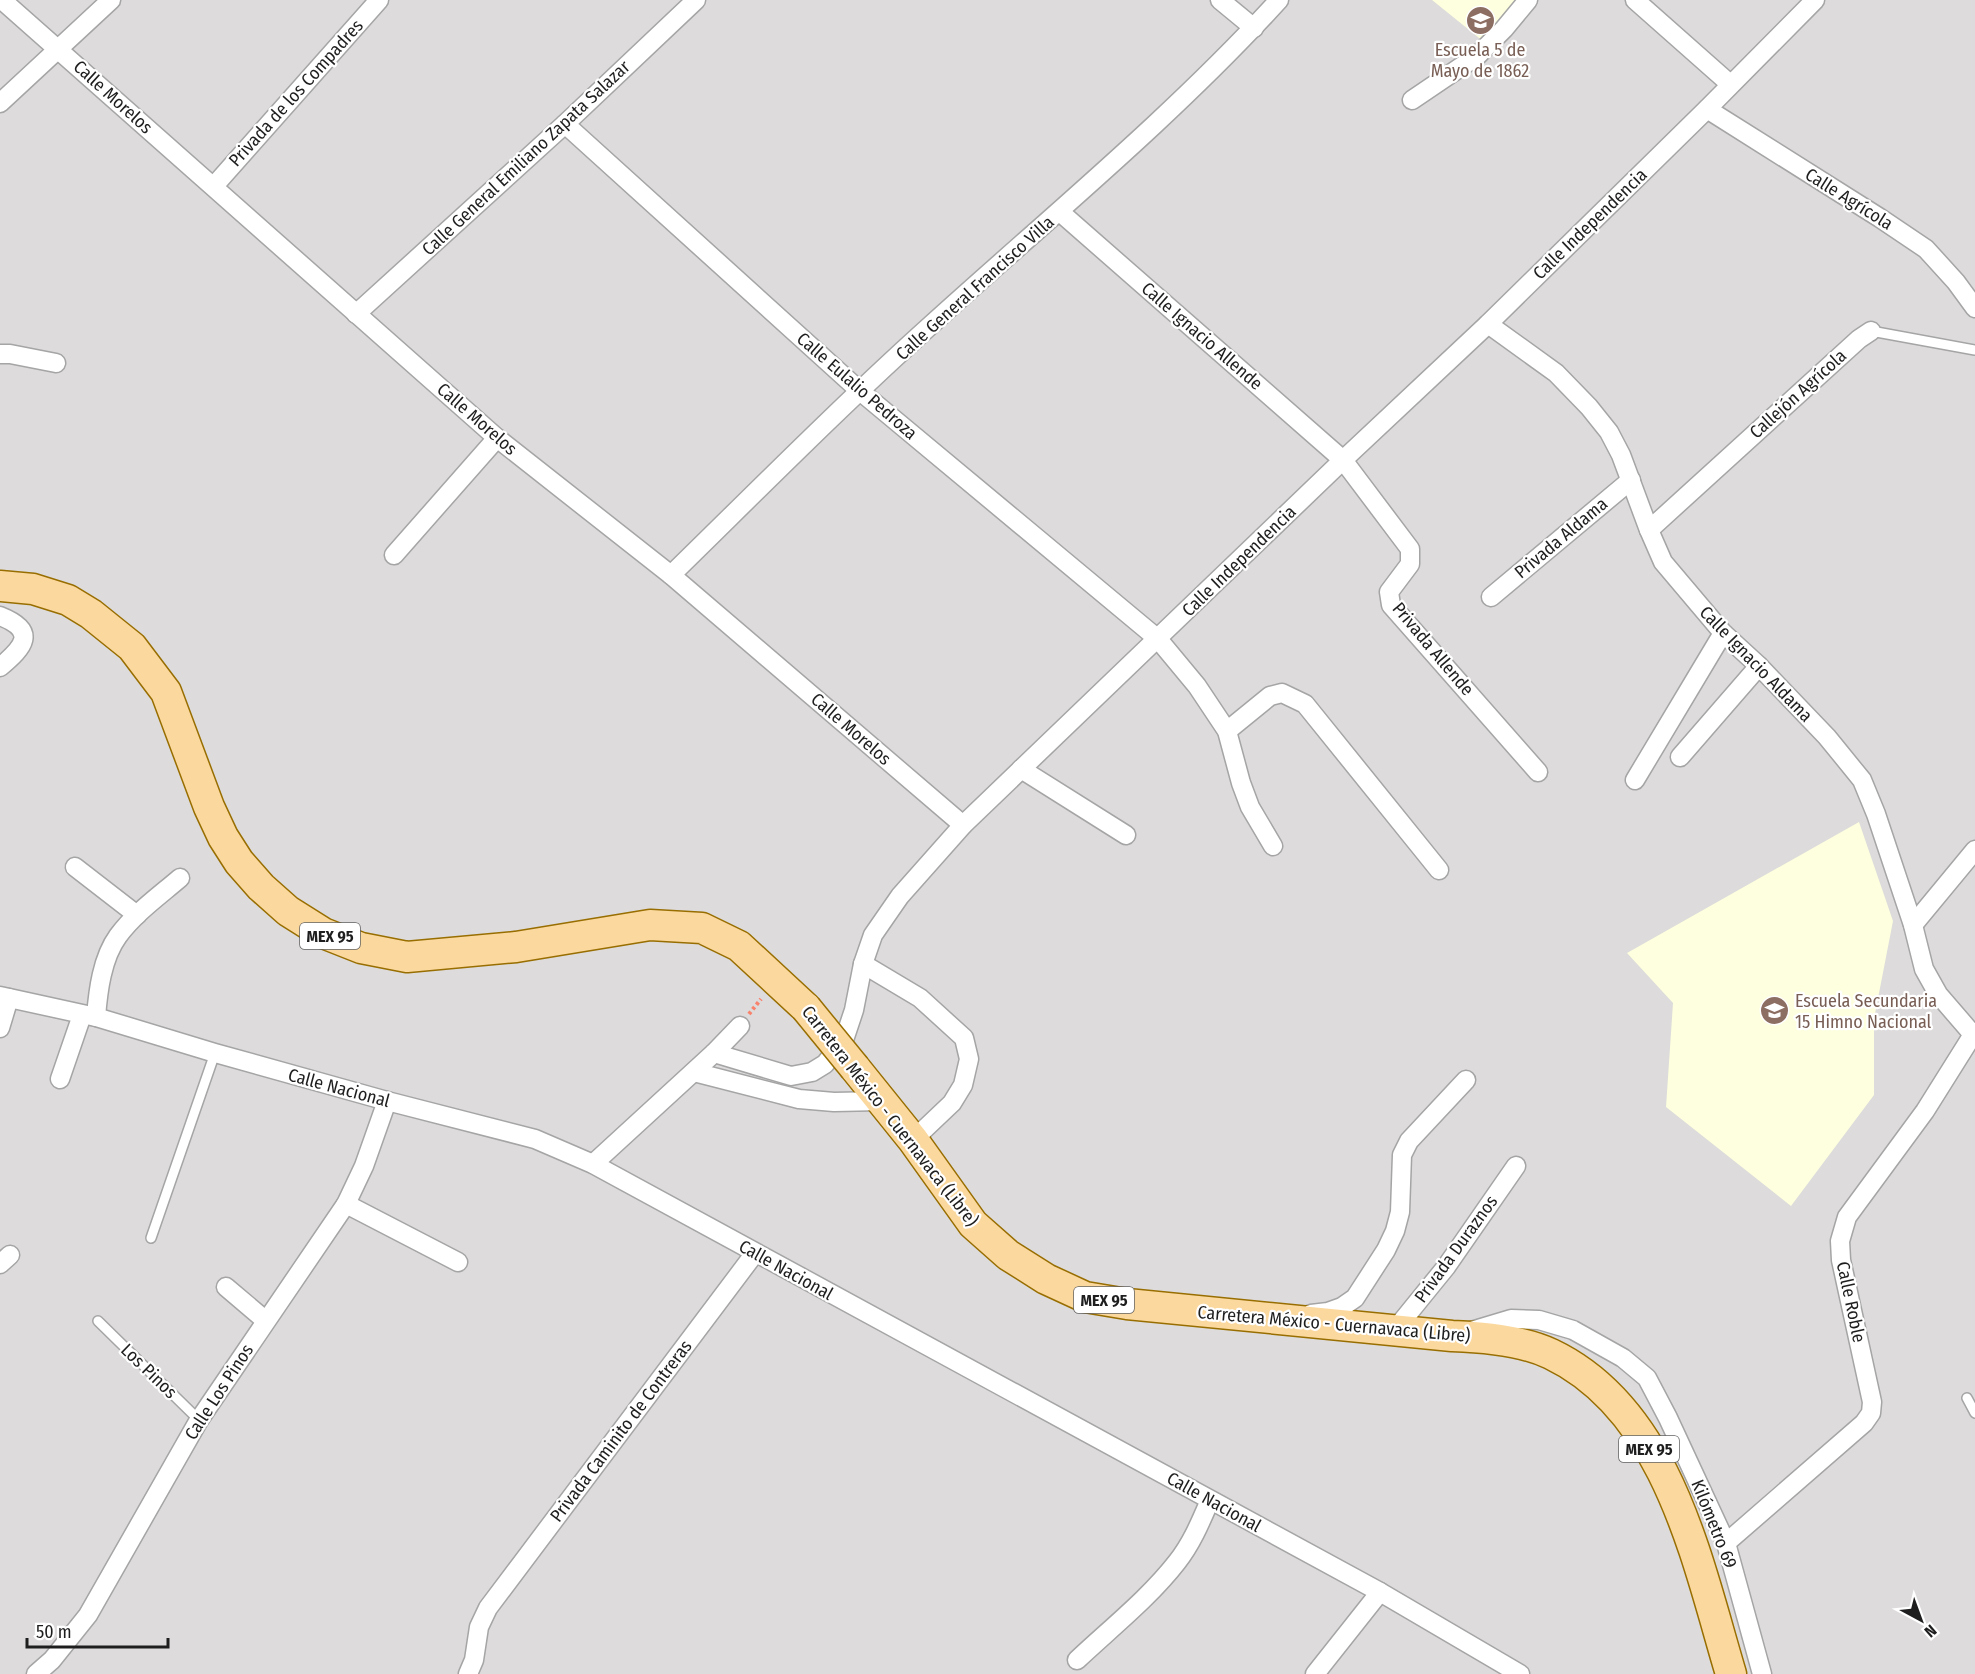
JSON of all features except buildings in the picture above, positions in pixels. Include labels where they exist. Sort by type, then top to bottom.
[{"type":"main road","name":"Carretera México - Cuernavaca (Libre)","points":[[0,586],[33,589],[68,600],[91,614],[132,647],[166,692],[209,807],[223,837],[239,862],[261,887],[288,910],[322,933],[361,948],[407,957],[516,947],[650,925],[702,928],[739,946],[806,1008],[913,1140],[973,1224],[1008,1255],[1046,1279],[1085,1297],[1106,1300],[1273,1320],[1474,1337],[1527,1346],[1550,1353],[1580,1371],[1618,1405],[1657,1460],[1693,1548],[1731,1674]]},
{"type":"street","name":"Calle Morelos","points":[[2,0],[497,438],[671,576],[963,825]]},
{"type":"street","points":[[0,103],[111,0]]},
{"type":"street","name":"Privada de los Compadres","points":[[214,186],[379,0]]},
{"type":"street","name":"Calle General Emiliano Zapata Salazar","points":[[356,314],[565,124],[696,0]]},
{"type":"street","points":[[1220,0],[1254,28]]},
{"type":"street","name":"Calle General Francisco Villa","points":[[671,576],[860,391],[1197,86],[1279,0]]},
{"type":"street","points":[[1412,100],[1477,56],[1528,0]]},
{"type":"street","points":[[1635,0],[1730,84]]},
{"type":"street","name":"Calle Independencia","points":[[714,1053],[791,1076],[812,1072],[825,1064],[844,1040],[854,1010],[863,964],[873,935],[900,896],[963,825],[1488,324],[1707,110],[1730,84],[1815,0]]},
{"type":"street","name":"Calle Agrícola","points":[[1707,110],[1926,249],[1956,282],[1975,308]]},
{"type":"street","name":"Calle Eulalio Pedroza","points":[[565,124],[860,391],[1158,639],[1197,686],[1227,731],[1250,807],[1273,846]]},
{"type":"street","name":"Calle Ignacio Allende","points":[[1060,212],[1343,460]]},
{"type":"street","name":"Calle Ignacio Aldama","points":[[1488,324],[1556,373],[1589,407],[1609,432],[1621,455],[1649,530],[1664,562],[1723,633],[1760,666],[1827,737],[1862,780],[1876,814],[1913,925],[1924,969],[1938,994],[1974,1036]]},
{"type":"street","name":"Callejón Agrícola","points":[[1649,530],[1858,339],[1871,331]]},
{"type":"street","points":[[0,354],[56,363]]},
{"type":"street","points":[[394,555],[497,438]]},
{"type":"street","name":"Privada Allende","points":[[1343,460],[1410,549],[1410,564],[1389,592],[1392,605],[1538,772]]},
{"type":"street","name":"Privada Aldama","points":[[1491,597],[1631,480]]},
{"type":"street","points":[[0,616],[21,628],[25,636],[23,644],[16,653],[0,667]]},
{"type":"street","points":[[1635,780],[1723,633]]},
{"type":"street","points":[[1680,757],[1760,666]]},
{"type":"street","points":[[1227,731],[1270,696],[1282,693],[1305,704],[1439,870]]},
{"type":"street","points":[[1021,769],[1126,835]]},
{"type":"street","points":[[1913,925],[1975,850]]},
{"type":"street","points":[[75,867],[137,915]]},
{"type":"street","points":[[60,1079],[99,993],[109,953],[118,937],[137,915],[180,878]]},
{"type":"street","points":[[863,964],[920,998],[964,1038],[969,1059],[963,1085],[952,1103],[913,1140]]},
{"type":"street","points":[[0,1028],[5,997]]},
{"type":"street","name":"Calle Nacional","points":[[5,997],[89,1016],[387,1101],[535,1138],[594,1164],[1380,1592],[1520,1674]]},
{"type":"street","points":[[594,1164],[694,1072],[740,1026]]},
{"type":"street","name":"Calle Roble","points":[[1726,1543],[1864,1423],[1871,1413],[1872,1402],[1841,1260],[1840,1241],[1847,1217],[1925,1111],[1974,1036]]},
{"type":"street","points":[[694,1072],[799,1099],[834,1102],[881,1101]]},
{"type":"street","points":[[1273,1320],[1328,1312],[1341,1308],[1355,1298],[1386,1250],[1395,1231],[1400,1212],[1402,1155],[1409,1141],[1466,1080]]},
{"type":"street","name":"Calle Los Pinos","points":[[36,1674],[52,1660],[88,1615],[199,1420],[346,1204],[364,1166],[387,1101]]},
{"type":"street","name":"Privada Duraznos","points":[[1394,1330],[1446,1267],[1516,1166]]},
{"type":"street","points":[[346,1204],[458,1262]]},
{"type":"street","name":"Privada Caminito de Contreras","points":[[468,1674],[474,1660],[479,1627],[488,1608],[755,1253]]},
{"type":"street","points":[[226,1287],[265,1320]]},
{"type":"street","name":"Kilómetro 69","points":[[1452,1336],[1511,1319],[1539,1320],[1573,1330],[1623,1358],[1647,1378],[1726,1543],[1762,1674]]},
{"type":"street","points":[[1077,1660],[1155,1588],[1178,1561],[1192,1539],[1210,1500]]},
{"type":"street","points":[[1315,1674],[1380,1592]]},
{"type":"lane","name":"Callejón Agrícola","points":[[1871,331],[1975,350]]},
{"type":"lane","points":[[151,1238],[214,1053]]},
{"type":"lane","name":"Los Pinos","points":[[98,1321],[199,1420]]},
{"type":"lane","points":[[1967,1398],[1975,1413]]},
{"type":"shaded area","points":[[0,0],[1975,0],[1975,1674],[0,1674]]},
{"type":"shaded area","name":"Escuela 5 de Mayo de 1862","points":[[1432,0],[1521,0],[1484,42]]},
{"type":"shaded area","name":"Escuela Secundaria 15 Himno Nacional","points":[[1859,822],[1893,921],[1874,1019],[1874,1095],[1791,1206],[1666,1107],[1673,1003],[1627,953]]},
{"type":"place","name":"Escuela 5 de Mayo de 1862","points":[[1480,21]]},
{"type":"place","name":"Escuela Secundaria 15 Himno Nacional","points":[[1774,1011]]}]
